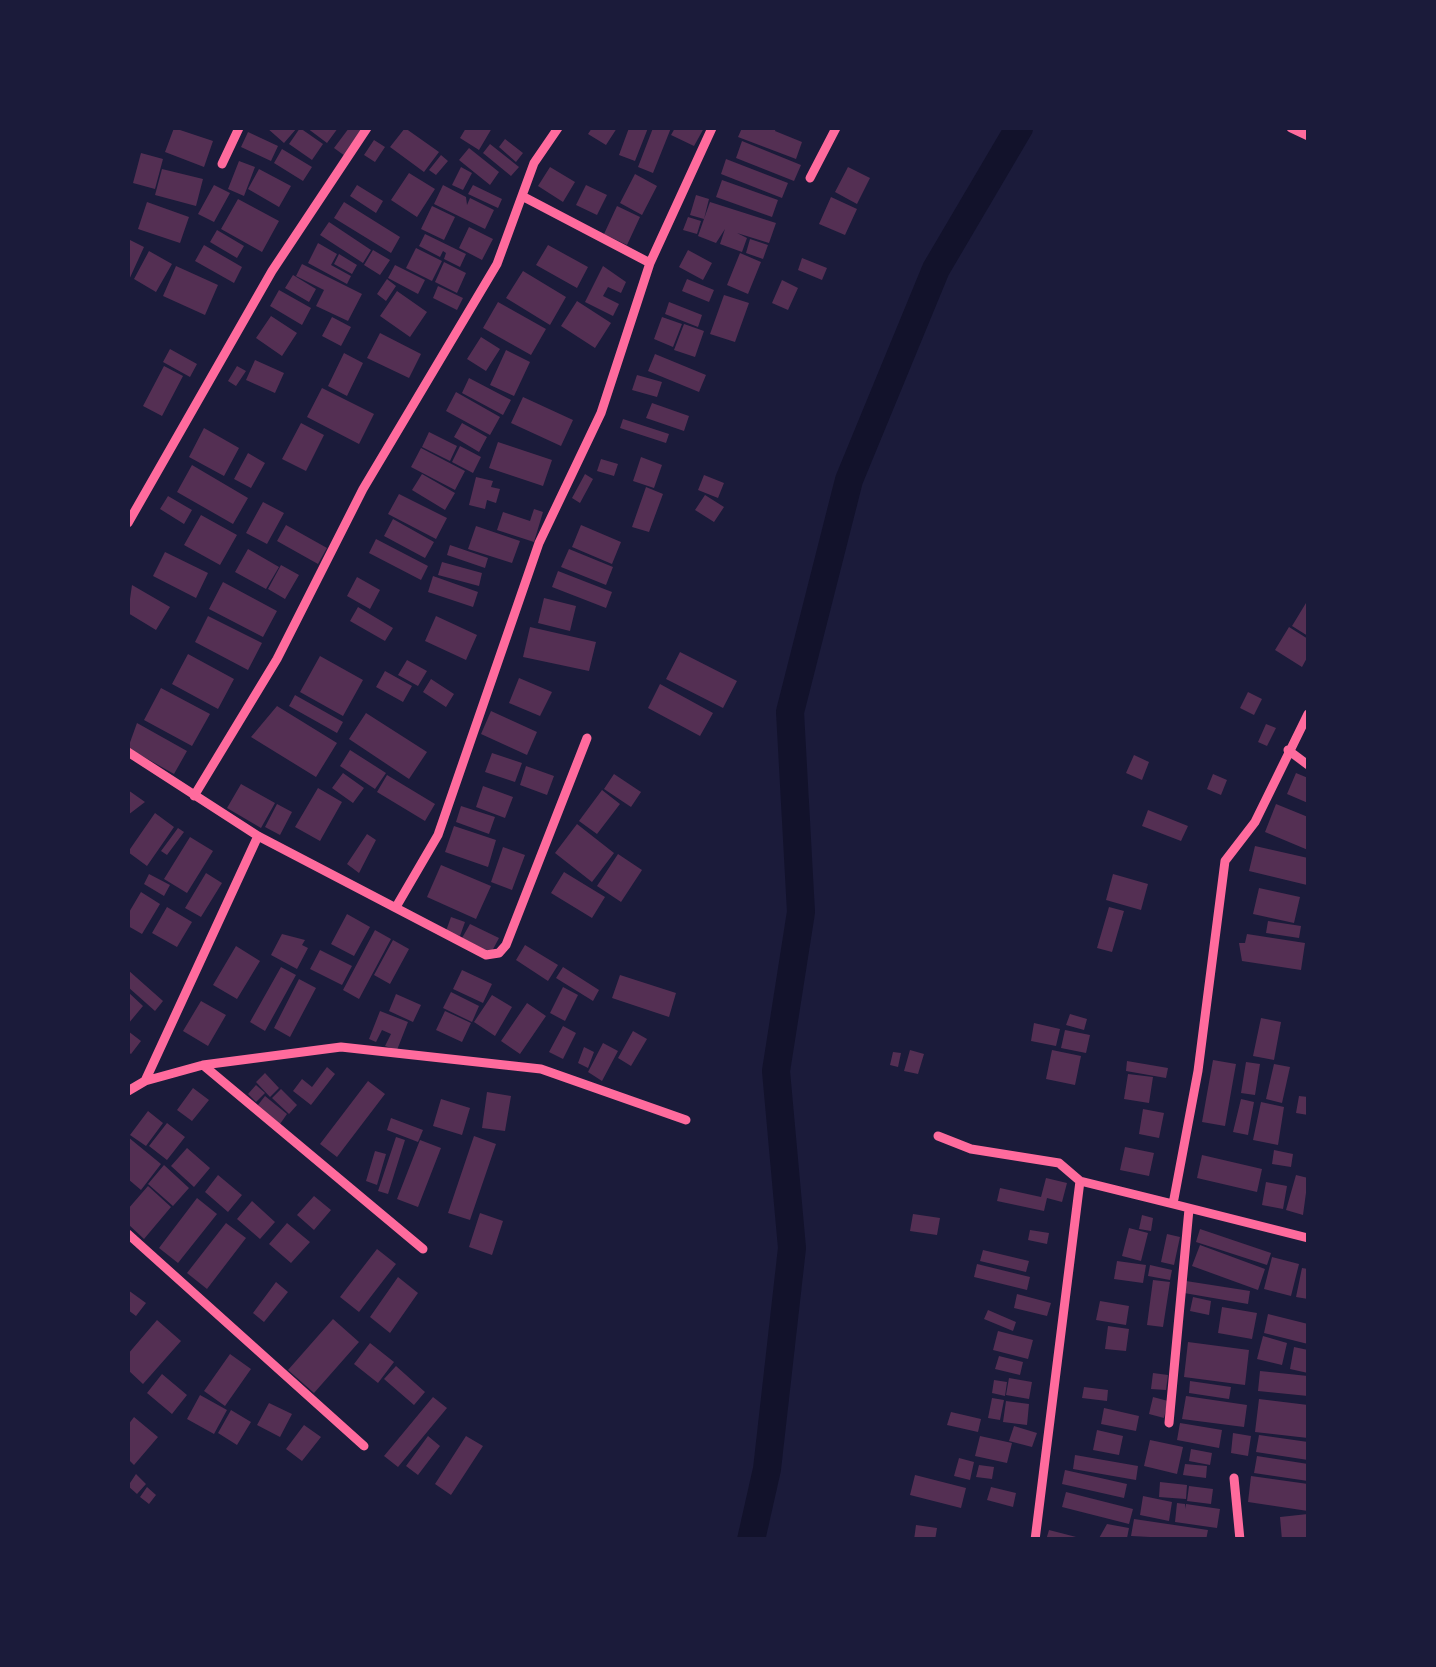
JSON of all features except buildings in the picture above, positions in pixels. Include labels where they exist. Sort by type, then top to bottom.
[{"type":"street","points":[[222,164],[239,128]]},
{"type":"street","points":[[128,524],[272,270],[367,128]]},
{"type":"street","points":[[194,796],[277,659],[363,490],[497,264],[534,163],[558,128]]},
{"type":"street","points":[[396,907],[438,835],[540,543],[601,413],[650,263],[712,128]]},
{"type":"street","points":[[810,178],[836,128]]},
{"type":"street","points":[[1291,128],[1308,136]]},
{"type":"street","points":[[522,196],[650,263]]},
{"type":"street","points":[[1173,1204],[1198,1071],[1225,861],[1254,822],[1308,714]]},
{"type":"street","points":[[128,752],[258,836],[486,955],[499,953],[586,738]]},
{"type":"street","points":[[1288,750],[1308,765]]},
{"type":"street","points":[[145,1081],[258,836]]},
{"type":"street","points":[[128,1092],[145,1081],[203,1066],[341,1047],[508,1062],[686,1120]]},
{"type":"street","points":[[203,1066],[423,1249]]},
{"type":"street","points":[[938,1136],[971,1149],[1060,1163],[1080,1180],[1308,1238]]},
{"type":"street","points":[[1035,1540],[1080,1180]]},
{"type":"street","points":[[1169,1423],[1190,1208]]},
{"type":"street","points":[[128,1234],[364,1446]]},
{"type":"street","points":[[1234,1478],[1240,1540]]},
{"type":"waterway","points":[[751,1540],[767,1469],[792,1248],[776,1071],[801,912],[790,712],[849,480],[936,269],[1019,128]]}]
